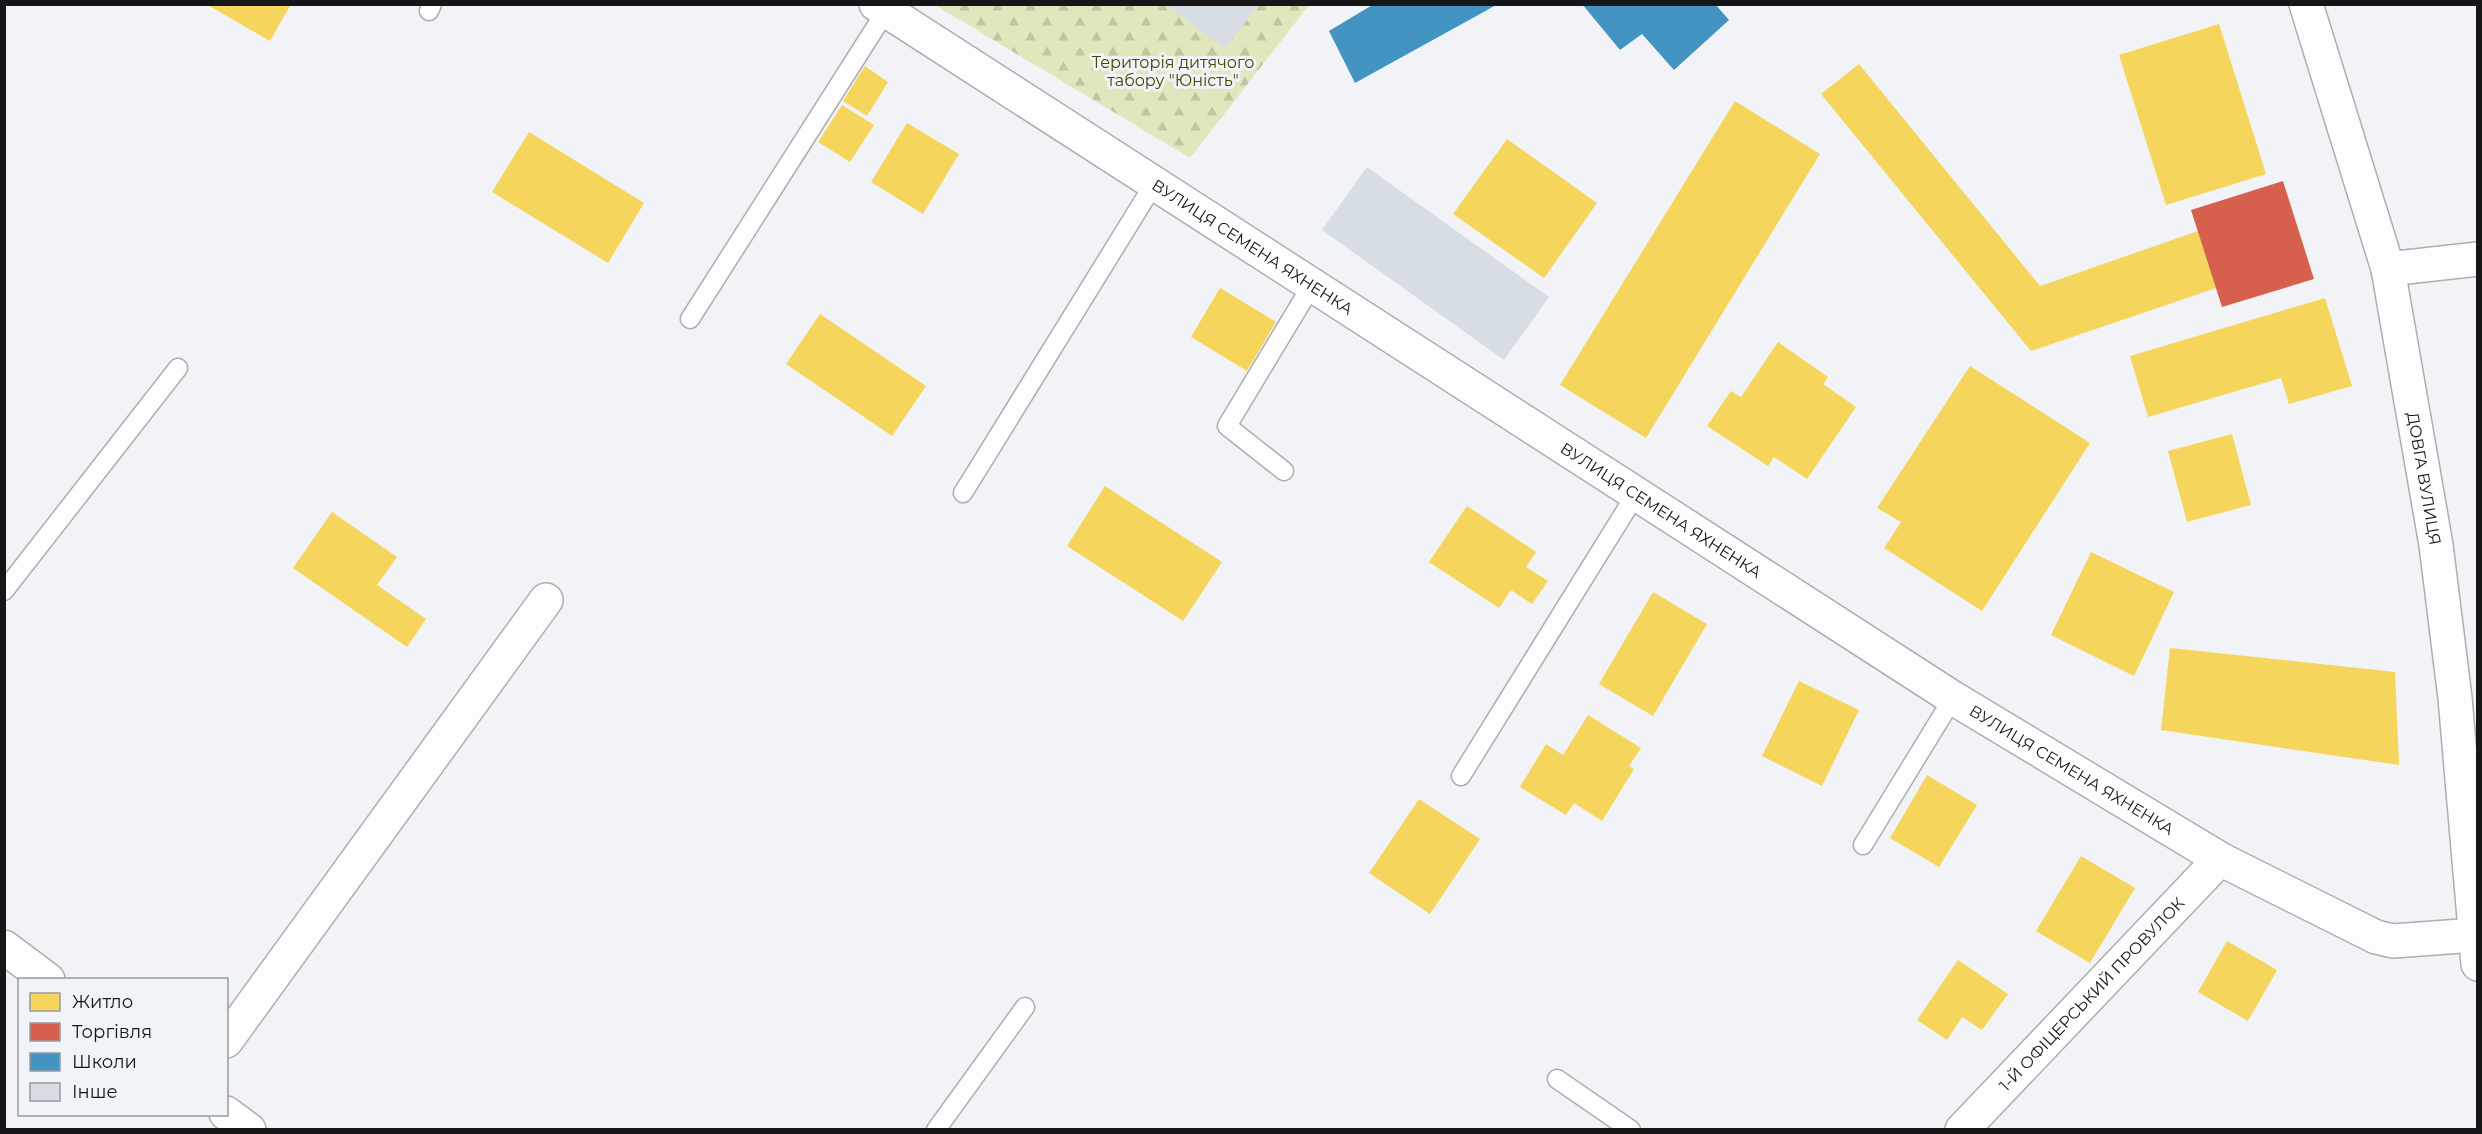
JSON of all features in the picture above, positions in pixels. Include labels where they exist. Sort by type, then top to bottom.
[{"type":"street","name":"ДОВГА ВУЛИЦЯ","points":[[2307,4],[2388,269],[2436,545],[2466,701],[2476,950]]},
{"type":"street","name":"ВУЛИЦЯ СЕМЕНА ЯХНЕНКА","points":[[881,8],[1953,698],[2220,860],[2376,937],[2476,950]]},
{"type":"street","points":[[2388,269],[2478,259]]},
{"type":"street","points":[[228,1038],[546,600]]},
{"type":"street","name":"1-Й ОФІЦЕРСЬКИЙ ПРОВУЛОК","points":[[1962,1130],[2220,860]]},
{"type":"street","points":[[4,947],[45,978]]},
{"type":"street","points":[[228,1114],[249,1130]]},
{"type":"lane","points":[[690,319],[881,8]]},
{"type":"lane","points":[[963,493],[1154,184]]},
{"type":"lane","points":[[1284,471],[1227,426],[1312,285]]},
{"type":"lane","points":[[4,591],[178,368]]},
{"type":"lane","points":[[1461,776],[1636,494]]},
{"type":"lane","points":[[1863,845],[1953,698]]},
{"type":"lane","points":[[936,1130],[1025,1006]]},
{"type":"lane","points":[[1557,1079],[1630,1130]]},
{"type":"green space","name":"Територія дитячого табору \"Юність\"","points":[[935,5],[1309,5],[1190,158]]},
{"type":"building: Житло","points":[[206,4],[291,4],[270,41]]},
{"type":"building: Житло","points":[[2219,24],[2266,174],[2166,205],[2119,55]]},
{"type":"building: Житло","points":[[1859,64],[2040,286],[2198,231],[2216,288],[2031,351],[1821,94]]},
{"type":"building: Житло","points":[[865,66],[888,82],[867,116],[843,101]]},
{"type":"building: Житло","points":[[1735,101],[1820,154],[1646,438],[1560,385]]},
{"type":"building: Житло","points":[[842,105],[874,125],[850,162],[818,142]]},
{"type":"building: Житло","points":[[907,123],[959,154],[923,214],[871,182]]},
{"type":"building: Житло","points":[[529,132],[644,203],[608,263],[492,192]]},
{"type":"building: Житло","points":[[1507,139],[1597,203],[1544,278],[1453,214]]},
{"type":"building: Житло","points":[[1220,288],[1276,322],[1247,371],[1191,337]]},
{"type":"building: Житло","points":[[2325,298],[2352,386],[2289,404],[2281,378],[2148,417],[2130,356]]},
{"type":"building: Житло","points":[[820,314],[926,386],[892,436],[786,364]]},
{"type":"building: Житло","points":[[1778,342],[1828,377],[1823,384],[1856,407],[1807,479],[1774,457],[1768,466],[1707,426],[1731,391],[1741,397]]},
{"type":"building: Житло","points":[[1970,366],[2090,443],[1982,611],[1884,548],[1901,522],[1877,508]]},
{"type":"building: Житло","points":[[2232,434],[2251,505],[2187,522],[2168,451]]},
{"type":"building: Житло","points":[[1105,486],[1222,562],[1183,621],[1067,546]]},
{"type":"building: Житло","points":[[1467,506],[1536,552],[1526,567],[1548,581],[1532,604],[1511,590],[1499,608],[1429,562]]},
{"type":"building: Житло","points":[[332,512],[397,557],[377,585],[426,619],[407,647],[293,568]]},
{"type":"building: Житло","points":[[2091,552],[2174,592],[2134,676],[2051,635]]},
{"type":"building: Житло","points":[[1653,592],[1707,624],[1653,716],[1599,684]]},
{"type":"building: Житло","points":[[2170,648],[2395,672],[2399,765],[2161,730]]},
{"type":"building: Житло","points":[[1799,681],[1859,710],[1822,786],[1762,756]]},
{"type":"building: Житло","points":[[1588,715],[1641,748],[1629,766],[1634,769],[1602,821],[1574,803],[1566,815],[1520,787],[1546,744],[1563,755]]},
{"type":"building: Житло","points":[[1927,775],[1977,805],[1939,867],[1890,838]]},
{"type":"building: Житло","points":[[1419,799],[1480,839],[1430,914],[1369,873]]},
{"type":"building: Житло","points":[[2081,856],[2135,888],[2090,963],[2036,931]]},
{"type":"building: Житло","points":[[2227,941],[2277,970],[2248,1021],[2198,992]]},
{"type":"building: Житло","points":[[1958,960],[2008,994],[1982,1030],[1962,1017],[1947,1040],[1917,1020]]},
{"type":"building: Торгівля","points":[[2283,181],[2314,279],[2222,307],[2191,210]]},
{"type":"building: Школи","points":[[1374,4],[1498,4],[1355,83],[1329,31]]},
{"type":"building: Школи","points":[[1582,4],[1715,4],[1729,20],[1674,70],[1642,34],[1620,50]]},
{"type":"building: Інше","points":[[1166,4],[1259,4],[1225,49]]},
{"type":"building: Інше","points":[[1367,167],[1549,297],[1504,360],[1322,230]]}]
